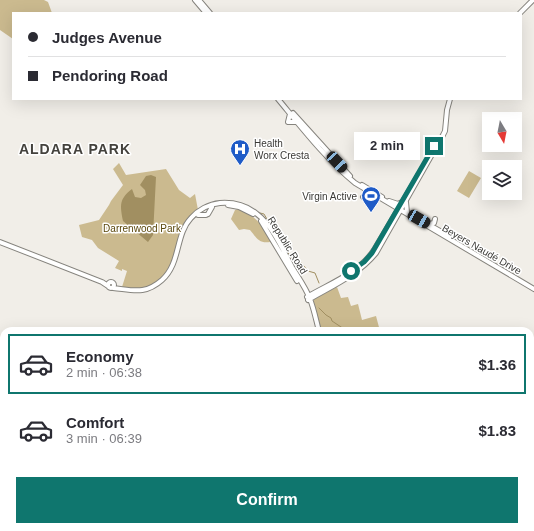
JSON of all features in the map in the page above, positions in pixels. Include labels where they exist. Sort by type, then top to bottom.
[{"type":"main road","points":[[195,0],[205,12]]},
{"type":"main road","points":[[199,0],[209,12]]},
{"type":"main road","points":[[521,12],[533,0]]},
{"type":"main road","name":"Beyers Naudé Drive","points":[[279,100],[347,173],[390,204]]},
{"type":"main road","name":"Beyers Naudé Drive","points":[[282,100],[290,113],[288,122],[293,121],[298,124],[343,174],[372,194],[400,209],[534,289]]},
{"type":"main road","points":[[308,298],[351,271],[368,258],[374,250],[400,209],[440,136],[444,128],[446,109],[450,100]]},
{"type":"main road","points":[[290,113],[299,112]]},
{"type":"main road","points":[[359,183],[366,190]]},
{"type":"main road","points":[[363,197],[366,194],[372,194]]},
{"type":"main road","points":[[308,298],[349,276],[364,266],[376,253],[394,219],[394,211],[390,204],[398,204],[404,201]]},
{"type":"main road","points":[[394,219],[408,214],[404,201]]},
{"type":"main road","name":"Republic Road","points":[[0,242],[102,282],[109,284],[112,282],[114,286],[118,288],[128,291],[139,291],[151,288],[160,282],[169,272],[173,265],[184,228],[189,220],[198,212],[206,207],[217,204],[228,203],[245,206],[256,213],[267,224],[308,298],[317,327]]},
{"type":"main road","name":"Republic Road","points":[[182,237],[189,224],[198,215],[212,207],[225,205],[236,206],[251,212],[258,218],[266,229],[308,298]]},
{"type":"main road","points":[[198,215],[207,214],[212,207]]},
{"type":"main road","name":"Beyers Naudé Drive","points":[[408,214],[534,285]]},
{"type":"main road","points":[[428,224],[434,223],[435,219]]},
{"type":"main road","points":[[368,258],[371,251],[370,248]]},
{"type":"green space","points":[[0,0],[44,0],[48,2],[52,12],[12,12],[12,38],[0,30]]},
{"type":"green space","name":"Darrenwood Park","points":[[119,163],[126,175],[166,169],[179,190],[190,198],[195,194],[198,210],[187,219],[183,227],[169,269],[152,285],[138,289],[122,287],[127,271],[122,269],[122,271],[115,268],[119,261],[98,248],[92,240],[82,237],[79,225],[99,220],[123,185],[113,169]]},
{"type":"green space","points":[[469,171],[481,178],[469,198],[457,191]]},
{"type":"green space","points":[[238,209],[250,215],[260,223],[274,246],[270,242],[260,241],[250,230],[239,230],[231,219],[235,210]]},
{"type":"green space","points":[[337,287],[341,298],[348,297],[351,306],[358,304],[362,320],[376,316],[379,327],[320,327],[313,302],[314,299]]},
{"type":"shaded area","points":[[151,175],[156,177],[153,235],[148,242],[123,221],[121,206],[123,199],[132,189],[135,197],[141,198],[146,195],[145,190],[140,185],[146,176]]},
{"type":"waterway","points":[[260,213],[264,214],[271,226]]},
{"type":"waterway","points":[[275,232],[279,239]]},
{"type":"waterway","points":[[285,248],[292,259],[298,259],[308,271],[315,273],[319,283]]},
{"type":"waterway","points":[[319,308],[331,318],[332,321],[341,327]]},
{"type":"place","name":"Health Worx Cresta","points":[[240,166]]},
{"type":"place","name":"Virgin Active","points":[[371,213]]},
{"type":"district","name":"ALDARA PARK","points":[[75,149]]},
{"type":"route","points":[[351,271],[364,262],[372,253],[434,146]]}]
